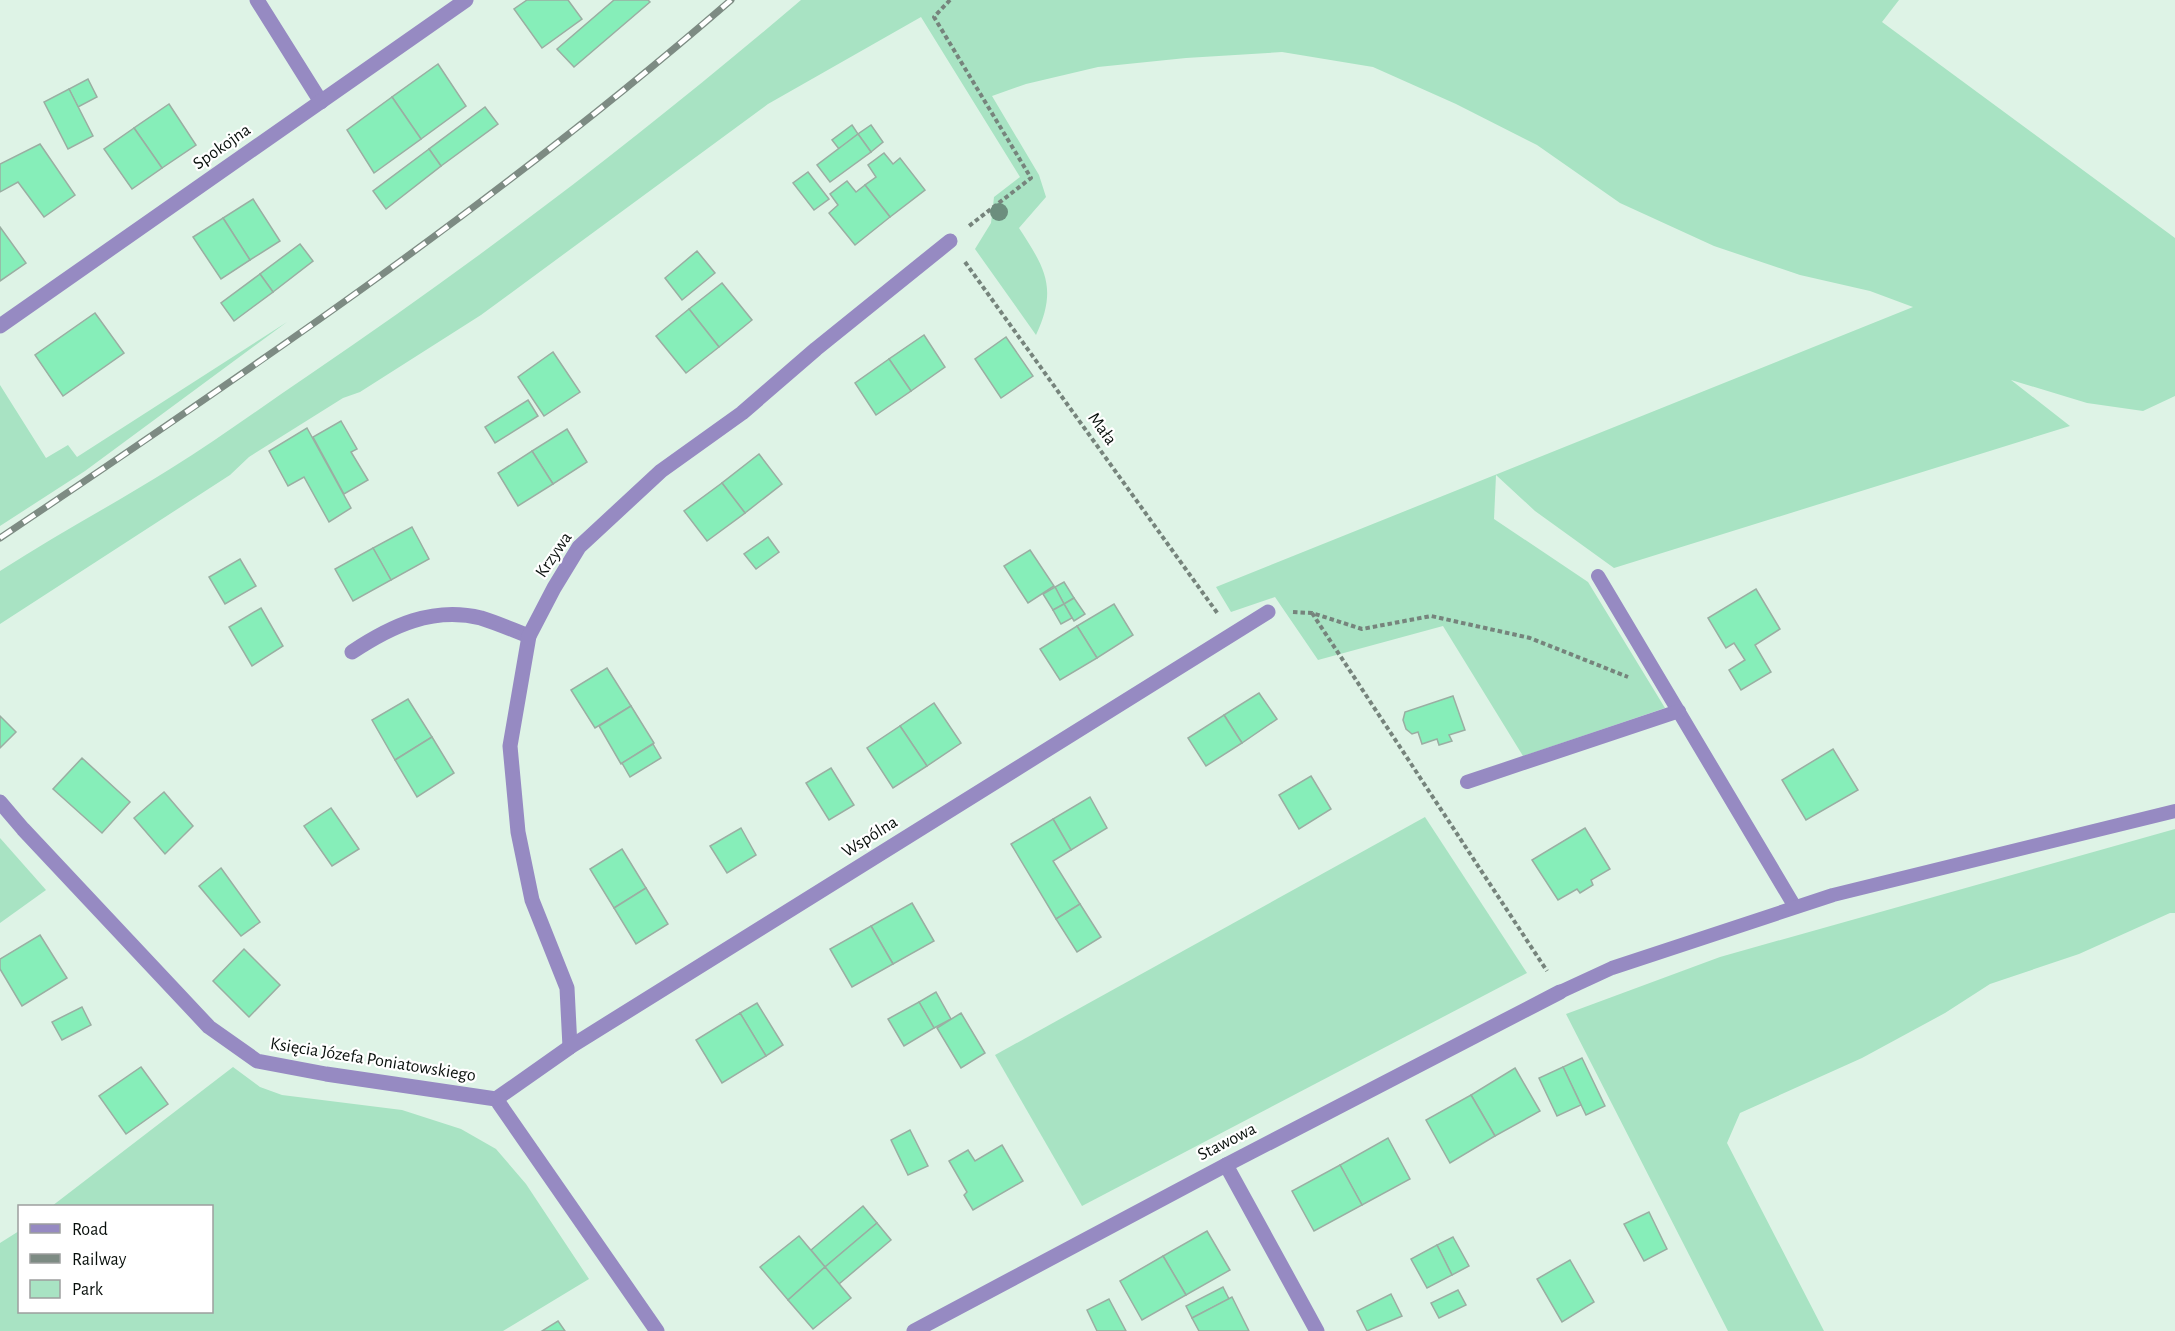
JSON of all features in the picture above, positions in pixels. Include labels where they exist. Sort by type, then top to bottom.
[{"type":"street","points":[[257,0],[321,102]]},
{"type":"street","name":"Spokojna","points":[[0,326],[466,0]]},
{"type":"street","name":"Krzywa","points":[[570,1047],[567,988],[532,900],[518,831],[510,746],[529,636],[554,588],[579,548],[587,540],[661,471],[742,413],[816,349],[950,241]]},
{"type":"street","name":"Wspólna","points":[[496,1100],[570,1047],[1268,612]]},
{"type":"street","points":[[352,652],[398,624],[438,615],[480,618],[529,636]]},
{"type":"street","name":"Księcia Józefa Poniatowskiego","points":[[0,802],[23,830],[209,1028],[257,1061],[496,1100],[657,1331]]},
{"type":"street","name":"Stawowa","points":[[914,1331],[1226,1165],[1560,992]]},
{"type":"street","points":[[1226,1165],[1317,1331]]},
{"type":"lane","points":[[1599,576],[1795,907]]},
{"type":"lane","points":[[1467,782],[1679,711]]},
{"type":"lane","points":[[1560,992],[1612,968],[1833,895],[2175,811]]},
{"type":"path","points":[[950,0],[934,17],[1031,178],[950,241]]},
{"type":"path","name":"Mała","points":[[950,241],[1232,634]]},
{"type":"path","points":[[1268,612],[1312,613],[1362,629],[1431,616],[1530,638],[1669,694]]},
{"type":"path","points":[[1312,613],[1560,992]]},
{"type":"green space","points":[[801,0],[1899,0],[1882,22],[2175,238],[2175,396],[2143,411],[2087,403],[2011,380],[2070,426],[1614,568],[1535,511],[1496,475],[1494,519],[1588,582],[1665,708],[1523,756],[1443,626],[1318,660],[1275,597],[1231,612],[1216,587],[1913,307],[1870,291],[1800,275],[1714,246],[1620,203],[1537,145],[1456,104],[1373,67],[1282,52],[1186,58],[1098,67],[1026,84],[992,96],[1039,175],[1046,197],[1019,228],[1036,255],[1046,279],[1046,304],[1036,335],[975,249],[991,223],[994,197],[1020,177],[921,17],[768,104],[481,315],[360,392],[343,398],[249,457],[230,475],[0,624],[0,571],[188,458],[373,331],[498,241],[621,147]]},
{"type":"green space","points":[[287,322],[85,471],[0,526],[0,385],[46,458],[68,445],[77,457]]},
{"type":"green space","points":[[1425,817],[1527,973],[1082,1206],[995,1055]]},
{"type":"green space","points":[[2175,829],[2175,913],[2170,913],[2079,954],[1990,984],[1945,1013],[1862,1058],[1740,1113],[1727,1143],[1824,1331],[1728,1331],[1566,1014],[1720,957]]},
{"type":"green space","points":[[0,838],[46,890],[0,923]]},
{"type":"green space","points":[[233,1067],[260,1087],[282,1095],[402,1110],[461,1129],[496,1149],[526,1184],[589,1279],[503,1331],[0,1331],[0,1243],[18,1232],[18,1313],[213,1313],[213,1205],[53,1205]]},
{"type":"building","points":[[527,0],[568,0],[582,19],[542,48],[514,9]]},
{"type":"building","points":[[614,0],[648,0],[650,2],[574,67],[557,49]]},
{"type":"building","points":[[438,64],[466,106],[421,139],[392,97]]},
{"type":"building","points":[[88,79],[97,97],[78,107],[69,89]]},
{"type":"building","points":[[69,89],[93,136],[68,149],[44,102]]},
{"type":"building","points":[[392,97],[421,139],[374,173],[347,130]]},
{"type":"building","points":[[169,104],[196,145],[162,168],[134,128]]},
{"type":"building","points":[[485,107],[498,124],[441,166],[429,149]]},
{"type":"building","points":[[852,125],[858,134],[839,149],[832,140]]},
{"type":"building","points":[[871,125],[883,142],[871,152],[858,134]]},
{"type":"building","points":[[134,128],[162,168],[132,189],[104,149]]},
{"type":"building","points":[[858,134],[871,152],[830,182],[817,165]]},
{"type":"building","points":[[40,144],[75,195],[44,217],[18,182],[0,192],[0,164]]},
{"type":"building","points":[[429,149],[441,166],[386,209],[373,191]]},
{"type":"building","points":[[884,153],[893,164],[900,158],[925,190],[890,217],[865,185],[876,177],[868,165]]},
{"type":"building","points":[[808,172],[829,199],[814,210],[793,183]]},
{"type":"building","points":[[847,181],[856,192],[865,185],[890,217],[855,245],[829,213],[838,205],[830,194]]},
{"type":"building","points":[[253,199],[280,241],[250,260],[223,218]]},
{"type":"building","points":[[223,218],[250,260],[221,279],[193,237]]},
{"type":"building","points":[[0,227],[26,263],[0,281]]},
{"type":"building","points":[[300,244],[313,261],[273,292],[260,274]]},
{"type":"building","points":[[697,251],[715,273],[682,300],[665,278]]},
{"type":"building","points":[[260,274],[273,292],[234,321],[221,303]]},
{"type":"building","points":[[722,283],[752,320],[719,347],[689,309]]},
{"type":"building","points":[[689,309],[719,347],[686,373],[656,336]]},
{"type":"building","points":[[95,313],[124,353],[63,396],[35,355]]},
{"type":"building","points":[[924,335],[945,367],[911,391],[889,359]]},
{"type":"building","points":[[1006,337],[1033,376],[1001,398],[975,359]]},
{"type":"building","points":[[553,352],[580,392],[544,416],[518,377]]},
{"type":"building","points":[[889,359],[911,391],[876,415],[855,383]]},
{"type":"building","points":[[528,400],[538,416],[495,443],[485,427]]},
{"type":"building","points":[[341,421],[357,449],[351,452],[368,480],[344,494],[313,437]]},
{"type":"building","points":[[307,428],[351,508],[329,522],[304,477],[288,486],[269,451]]},
{"type":"building","points":[[567,429],[587,462],[553,484],[532,451]]},
{"type":"building","points":[[532,451],[553,484],[518,506],[498,473]]},
{"type":"building","points":[[759,454],[782,484],[745,513],[722,483]]},
{"type":"building","points":[[722,483],[745,513],[707,541],[684,511]]},
{"type":"building","points":[[412,527],[429,559],[391,580],[373,548]]},
{"type":"building","points":[[768,537],[779,552],[756,569],[744,554]]},
{"type":"building","points":[[373,548],[391,580],[353,601],[335,569]]},
{"type":"building","points":[[1030,550],[1054,586],[1028,603],[1004,566]]},
{"type":"building","points":[[240,559],[256,586],[225,604],[209,577]]},
{"type":"building","points":[[1064,582],[1074,598],[1064,604],[1055,587]]},
{"type":"building","points":[[1055,587],[1064,604],[1053,610],[1043,594]]},
{"type":"building","points":[[1756,589],[1780,629],[1755,645],[1771,672],[1741,690],[1729,670],[1745,660],[1734,643],[1726,648],[1708,618]]},
{"type":"building","points":[[1074,598],[1085,614],[1074,621],[1064,604]]},
{"type":"building","points":[[1064,604],[1072,618],[1061,624],[1053,610]]},
{"type":"building","points":[[1114,604],[1133,635],[1097,658],[1077,626]]},
{"type":"building","points":[[261,608],[283,646],[252,666],[229,627]]},
{"type":"building","points":[[1077,626],[1097,658],[1060,680],[1040,649]]},
{"type":"building","points":[[607,668],[631,706],[595,728],[571,690]]},
{"type":"building","points":[[1259,693],[1277,719],[1242,743],[1224,715]]},
{"type":"building","points":[[1453,696],[1465,730],[1449,735],[1452,741],[1439,745],[1437,739],[1422,744],[1418,732],[1412,734],[1406,729],[1403,720],[1405,712]]},
{"type":"building","points":[[408,699],[432,737],[395,760],[372,720]]},
{"type":"building","points":[[934,703],[961,743],[927,766],[900,726]]},
{"type":"building","points":[[631,706],[654,743],[621,764],[599,726]]},
{"type":"building","points":[[1224,715],[1242,743],[1206,766],[1188,738]]},
{"type":"building","points":[[0,716],[16,732],[0,748]]},
{"type":"building","points":[[900,726],[927,766],[893,788],[867,748]]},
{"type":"building","points":[[432,737],[454,773],[417,797],[395,760]]},
{"type":"building","points":[[653,744],[661,758],[630,777],[622,763]]},
{"type":"building","points":[[1833,749],[1858,790],[1806,820],[1782,780]]},
{"type":"building","points":[[82,758],[130,802],[102,833],[53,789]]},
{"type":"building","points":[[831,768],[854,805],[829,820],[806,783]]},
{"type":"building","points":[[1311,776],[1331,809],[1299,829],[1279,795]]},
{"type":"building","points":[[164,792],[193,826],[165,854],[134,818]]},
{"type":"building","points":[[1090,797],[1107,828],[1071,850],[1053,819]]},
{"type":"building","points":[[331,808],[359,849],[332,866],[304,826]]},
{"type":"building","points":[[1053,819],[1071,850],[1053,861],[1080,904],[1056,919],[1011,844]]},
{"type":"building","points":[[741,828],[756,855],[727,873],[710,846]]},
{"type":"building","points":[[1585,828],[1610,869],[1591,880],[1593,885],[1580,893],[1577,889],[1558,900],[1532,860]]},
{"type":"building","points":[[622,849],[646,888],[614,908],[590,869]]},
{"type":"building","points":[[221,868],[260,922],[241,936],[199,886]]},
{"type":"building","points":[[646,888],[668,924],[636,944],[614,908]]},
{"type":"building","points":[[912,903],[934,941],[893,964],[871,926]]},
{"type":"building","points":[[1080,904],[1101,937],[1077,952],[1056,919]]},
{"type":"building","points":[[871,926],[893,964],[852,987],[830,949]]},
{"type":"building","points":[[40,935],[67,978],[22,1006],[0,969],[0,959]]},
{"type":"building","points":[[244,949],[280,985],[249,1017],[213,981]]},
{"type":"building","points":[[936,992],[951,1019],[934,1028],[919,1002]]},
{"type":"building","points":[[919,1002],[934,1028],[904,1046],[888,1019]]},
{"type":"building","points":[[757,1003],[783,1045],[766,1056],[740,1013]]},
{"type":"building","points":[[82,1007],[91,1025],[62,1040],[52,1022]]},
{"type":"building","points":[[740,1013],[766,1056],[722,1083],[696,1040]]},
{"type":"building","points":[[961,1013],[985,1053],[961,1068],[937,1028]]},
{"type":"building","points":[[1582,1058],[1605,1106],[1586,1115],[1563,1067]]},
{"type":"building","points":[[141,1067],[168,1104],[126,1134],[99,1096]]},
{"type":"building","points":[[1563,1067],[1581,1105],[1557,1116],[1539,1078]]},
{"type":"building","points":[[1515,1068],[1540,1111],[1495,1136],[1471,1095]]},
{"type":"building","points":[[1471,1095],[1495,1136],[1450,1163],[1426,1120]]},
{"type":"building","points":[[910,1130],[928,1166],[908,1175],[891,1140]]},
{"type":"building","points":[[1388,1138],[1410,1179],[1362,1205],[1340,1165]]},
{"type":"building","points":[[1002,1145],[1023,1181],[973,1210],[964,1195],[967,1192],[949,1161],[968,1150],[975,1161]]},
{"type":"building","points":[[1340,1165],[1362,1205],[1314,1231],[1292,1191]]},
{"type":"building","points":[[863,1206],[877,1223],[825,1267],[811,1250]]},
{"type":"building","points":[[1649,1212],[1667,1249],[1644,1261],[1624,1224]]},
{"type":"building","points":[[877,1223],[891,1240],[839,1284],[825,1267]]},
{"type":"building","points":[[1207,1231],[1230,1270],[1186,1295],[1163,1256]]},
{"type":"building","points":[[799,1236],[825,1267],[788,1300],[760,1267]]},
{"type":"building","points":[[1453,1237],[1469,1266],[1452,1275],[1437,1245]]},
{"type":"building","points":[[1437,1245],[1452,1275],[1427,1288],[1411,1259]]},
{"type":"building","points":[[1163,1256],[1186,1295],[1142,1320],[1120,1281]]},
{"type":"building","points":[[1570,1260],[1594,1302],[1562,1322],[1537,1279]]},
{"type":"building","points":[[825,1267],[851,1298],[813,1329],[788,1300]]},
{"type":"building","points":[[1223,1287],[1229,1299],[1192,1318],[1186,1306]]},
{"type":"building","points":[[1458,1290],[1466,1305],[1439,1318],[1431,1303]]},
{"type":"building","points":[[1391,1294],[1402,1316],[1367,1331],[1357,1311]]},
{"type":"building","points":[[1232,1297],[1249,1331],[1199,1331],[1192,1318]]},
{"type":"building","points":[[1109,1299],[1126,1331],[1097,1331],[1087,1310]]},
{"type":"building","points":[[558,1321],[565,1331],[542,1331]]},
{"type":"railway","points":[[0,538],[282,346],[466,213],[556,144],[731,0]]}]
